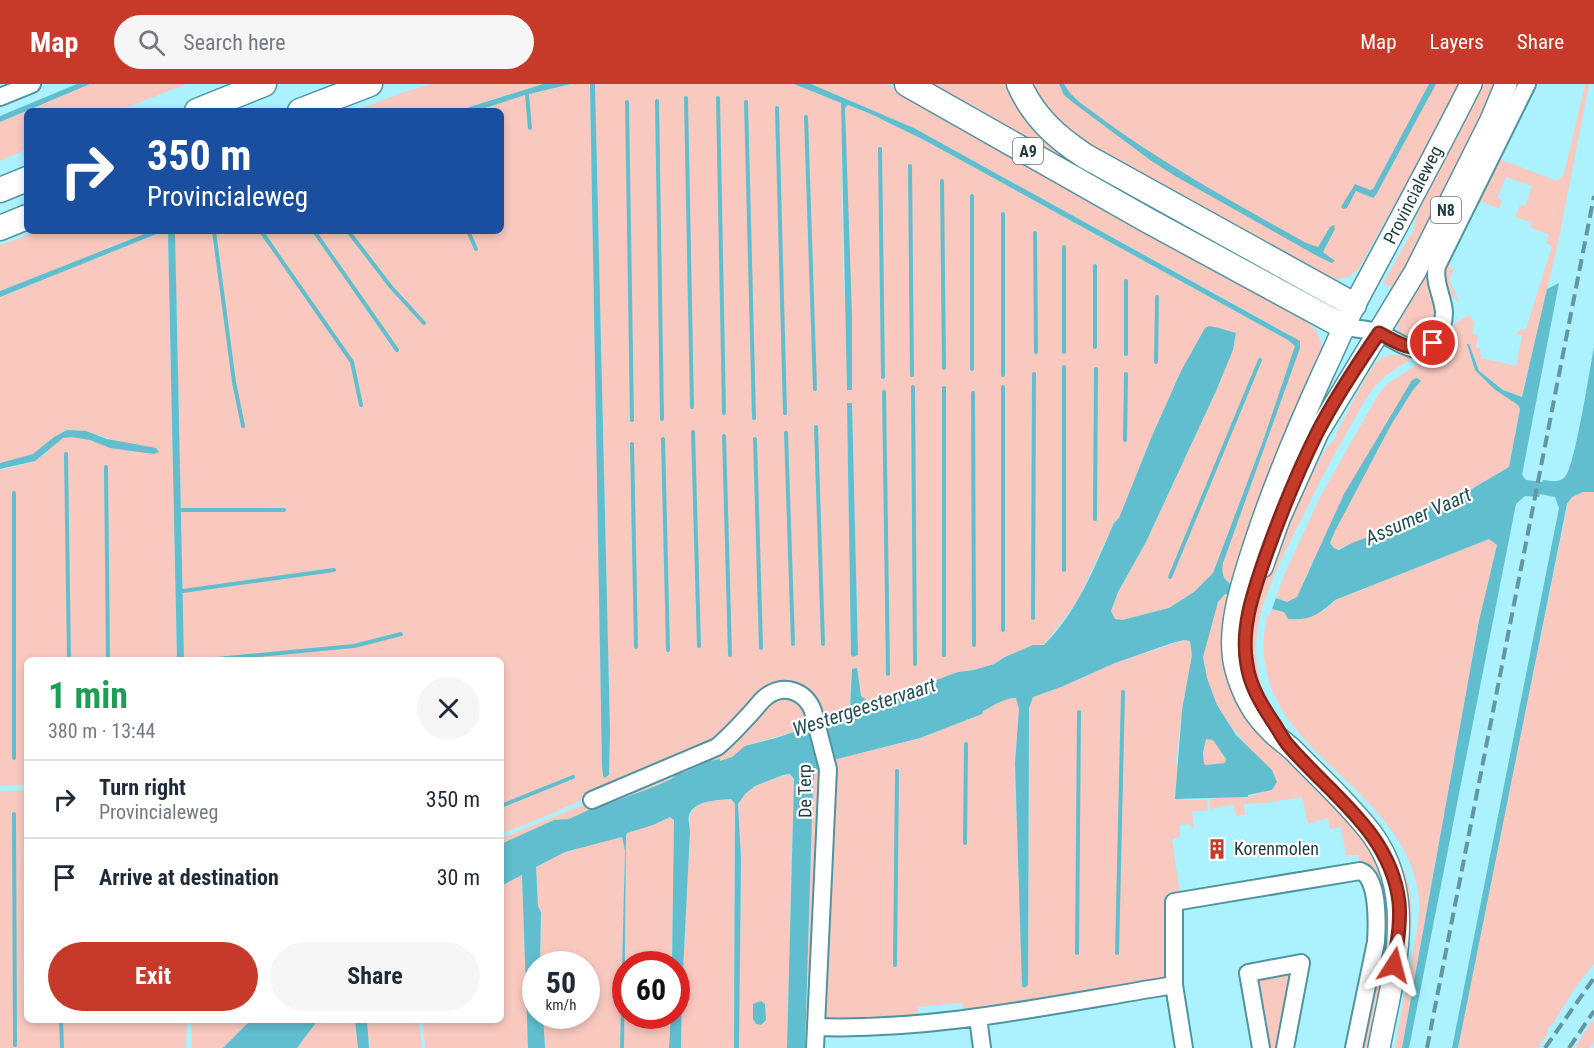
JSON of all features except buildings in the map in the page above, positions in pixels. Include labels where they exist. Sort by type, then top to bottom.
[{"type":"highway","points":[[204,108],[264,84]]},
{"type":"highway","points":[[308,108],[370,84]]},
{"type":"highway","name":"A9","points":[[908,84],[1176,236],[1349,316]]},
{"type":"highway","name":"A9","points":[[1019,84],[1036,113],[1066,144],[1349,316]]},
{"type":"highway","points":[[0,190],[24,180]]},
{"type":"highway","points":[[0,228],[24,218]]},
{"type":"main road","name":"Provincialeweg","points":[[1379,1048],[1400,921],[1396,888],[1387,861],[1373,836],[1287,744],[1270,731],[1254,711],[1240,681],[1233,653],[1234,629],[1243,609],[1264,514],[1299,426],[1349,316],[1471,84]]},
{"type":"main road","name":"Provincialeweg","points":[[1251,578],[1318,432],[1415,272],[1462,181],[1506,84]]},
{"type":"street","points":[[0,97],[32,84]]},
{"type":"street","points":[[1349,316],[1398,343],[1417,349],[1433,343],[1441,332],[1443,308],[1436,276],[1437,266],[1527,84]]},
{"type":"street","name":"De Terp","points":[[592,800],[717,747],[766,696],[790,689],[802,695],[813,711],[828,769],[815,1048]]},
{"type":"street","points":[[1184,1048],[1174,985],[1174,902],[1360,871],[1369,877],[1372,886],[1377,926],[1376,942],[1354,1048]]},
{"type":"street","points":[[1261,1048],[1248,973],[1301,963],[1285,1048]]},
{"type":"street","points":[[816,1028],[862,1029],[978,1017],[1174,985]]},
{"type":"street","points":[[978,1017],[982,1048]]},
{"type":"shaded area","points":[[90,84],[186,84],[126,108],[33,108]]},
{"type":"shaded area","points":[[433,84],[543,84],[467,108],[363,108],[404,92]]},
{"type":"shaded area","points":[[571,84],[590,84],[603,776],[608,777],[609,775],[610,731],[595,84],[794,84],[841,102],[843,273],[851,390],[845,108],[847,105],[926,141],[1288,340],[1290,335],[914,128],[811,84],[887,84],[975,131],[1304,320],[1316,330],[1322,345],[1321,355],[1234,585],[1229,583],[1222,574],[1169,608],[1122,620],[1115,619],[1111,611],[1118,592],[1146,542],[1216,391],[1228,330],[1219,328],[1181,371],[1119,518],[1114,523],[1077,602],[1044,645],[1005,657],[994,664],[958,672],[869,702],[861,696],[851,673],[848,714],[821,724],[789,687],[730,732],[558,811],[504,833],[504,657],[184,657],[175,234],[504,234],[504,108],[485,108]],"holes":[[[852,403],[858,655],[851,655],[847,404]]]},
{"type":"shaded area","points":[[925,84],[1012,84],[1022,109],[1315,297]]},
{"type":"shaded area","points":[[1030,84],[1462,84],[1358,270],[1348,277],[1326,281],[1111,162],[1056,122]]},
{"type":"shaded area","points":[[1482,84],[1499,84],[1396,290],[1383,283],[1412,235],[1425,195],[1462,127]]},
{"type":"shaded area","points":[[1514,84],[1523,84],[1431,268],[1437,313],[1432,334],[1415,344],[1399,334],[1396,320]]},
{"type":"shaded area","points":[[1585,84],[1589,84],[1559,238],[1522,397],[1503,390],[1479,371],[1469,344],[1467,344],[1475,370],[1494,389],[1518,405],[1520,409],[1509,467],[1460,496],[1418,510],[1395,527],[1314,558],[1297,597],[1287,602],[1276,598],[1284,575],[1320,497],[1378,395],[1387,384],[1435,355],[1443,347],[1448,331],[1460,320],[1470,315],[1474,323],[1472,333],[1478,335],[1476,347],[1480,348],[1481,358],[1516,366],[1522,336],[1516,334],[1526,329],[1552,246],[1546,243],[1549,235],[1530,227],[1531,222],[1515,217],[1520,205],[1525,206],[1532,186],[1506,177],[1497,198],[1502,200],[1499,209],[1476,199],[1448,260],[1451,262],[1449,267],[1454,270],[1449,280],[1460,303],[1451,296],[1445,286],[1441,264],[1499,151],[1501,152],[1499,159],[1557,181],[1564,174]]},
{"type":"shaded area","points":[[24,112],[24,150],[0,161],[0,122]]},
{"type":"shaded area","points":[[31,234],[144,234],[0,291],[0,245]]},
{"type":"shaded area","points":[[157,234],[168,234],[177,657],[24,657],[24,785],[0,786],[0,470],[35,460],[64,438],[75,436],[110,448],[119,442],[86,431],[74,430],[33,454],[0,463],[0,297]]},
{"type":"shaded area","points":[[1393,355],[1416,356],[1387,375],[1371,391],[1329,464],[1284,553],[1270,587],[1259,619],[1256,652],[1262,688],[1278,718],[1298,742],[1369,814],[1386,836],[1400,860],[1409,885],[1412,913],[1408,943],[1406,943],[1409,920],[1408,899],[1398,862],[1271,711],[1255,672],[1251,636],[1263,582],[1313,468],[1315,469],[1324,451],[1337,436],[1356,395],[1374,365],[1381,359]]},
{"type":"shaded area","points":[[1594,376],[1594,964],[1548,1028],[1547,1035],[1538,1048],[1458,1048],[1487,898]]},
{"type":"shaded area","points":[[1489,539],[1497,545],[1479,621],[1402,1048],[1395,1048],[1418,924],[1417,886],[1403,848],[1380,815],[1296,729],[1275,697],[1264,660],[1267,615],[1269,616],[1272,609],[1284,612],[1325,610],[1335,600]]},
{"type":"shaded area","points":[[1225,594],[1231,595],[1228,668],[1354,824],[1383,870],[1392,922],[1371,1048],[1362,1048],[1379,949],[1371,870],[1367,865],[1360,863],[1358,855],[1346,855],[1341,827],[1330,829],[1328,818],[1308,824],[1302,797],[1244,804],[1245,815],[1236,816],[1233,805],[1210,809],[1209,799],[1246,797],[1272,790],[1272,770],[1248,747],[1227,720],[1211,691],[1206,675],[1203,658],[1204,645],[1216,607]]},
{"type":"shaded area","points":[[1184,640],[1190,641],[1192,655],[1176,762],[1184,800],[1207,800],[1208,810],[1192,812],[1194,828],[1192,829],[1191,824],[1180,825],[1180,836],[1172,840],[1180,893],[1169,978],[964,1013],[962,1003],[918,1007],[919,1020],[827,1024],[819,1017],[829,761],[920,738],[982,714],[983,711],[1003,700],[1016,698],[1019,709],[1015,763],[1022,986],[1028,985],[1029,708],[1033,697],[1115,663]]},
{"type":"shaded area","points":[[773,696],[799,697],[814,726],[745,746],[733,757],[720,762],[719,759],[708,761],[678,773],[656,786],[504,843],[504,838],[509,835],[689,762]]},
{"type":"shaded area","points":[[1206,738],[1213,740],[1227,760],[1225,764],[1204,764],[1203,751]]},
{"type":"shaded area","points":[[821,768],[812,1048],[805,1048],[813,783],[815,771]]},
{"type":"shaded area","points":[[788,774],[794,779],[787,1048],[739,1048],[741,859],[738,804],[755,786]]},
{"type":"shaded area","points":[[24,790],[24,1023],[187,1023],[186,1048],[0,1048],[0,791]]},
{"type":"shaded area","points":[[720,799],[731,799],[735,804],[734,1048],[681,1048],[681,1029],[690,1029],[690,951],[684,951],[690,816],[699,805]]},
{"type":"shaded area","points":[[671,816],[674,820],[672,951],[625,951],[627,833]]},
{"type":"shaded area","points":[[622,837],[625,851],[622,951],[612,951],[612,1029],[620,1029],[620,1048],[545,1048],[544,1029],[600,1029],[600,951],[540,951],[541,912],[538,907],[536,867],[565,852]]},
{"type":"shaded area","points":[[522,874],[525,951],[522,951],[522,1029],[527,1029],[528,1048],[425,1048],[423,1023],[504,1023],[504,884]]},
{"type":"shaded area","points":[[1290,971],[1293,975],[1279,1048],[1267,1048],[1256,980]]},
{"type":"shaded area","points":[[1594,1019],[1594,1042],[1590,1048],[1574,1048]]},
{"type":"shaded area","points":[[191,1023],[248,1023],[223,1048],[192,1048]]},
{"type":"shaded area","points":[[316,1023],[355,1023],[358,1048],[297,1048]]},
{"type":"shaded area","points":[[367,1023],[419,1023],[422,1048],[369,1048]]},
{"type":"shaded area","points":[[624,1029],[670,1029],[669,1048],[624,1048]]},
{"type":"water","points":[[77,84],[90,84],[33,108],[24,108],[24,112],[0,122],[0,116]]},
{"type":"water","points":[[543,84],[571,84],[485,108],[467,108]]},
{"type":"water","points":[[590,84],[595,84],[610,731],[609,775],[605,778],[602,765]]},
{"type":"water","name":"Westergeestervaart","points":[[794,84],[811,84],[914,128],[1300,341],[1300,348],[1223,563],[1224,577],[1234,585],[1231,595],[1225,594],[1218,602],[1203,657],[1207,678],[1217,705],[1236,735],[1272,770],[1277,782],[1272,790],[1248,795],[1248,797],[1175,799],[1182,710],[1192,655],[1190,641],[1172,643],[1115,663],[1033,697],[1029,708],[1028,985],[1024,988],[1022,986],[1015,763],[1019,709],[1016,698],[1003,700],[983,711],[982,714],[920,738],[829,761],[815,771],[813,783],[805,1048],[787,1048],[794,779],[790,774],[783,775],[755,786],[738,804],[741,859],[739,1048],[734,1048],[735,804],[731,799],[697,805],[689,815],[684,951],[672,951],[674,820],[670,817],[626,835],[625,951],[622,951],[625,851],[622,837],[565,852],[536,867],[538,906],[541,912],[540,951],[525,951],[522,875],[504,884],[504,843],[554,820],[569,819],[656,786],[678,773],[708,761],[720,759],[720,761],[732,757],[745,746],[848,714],[852,669],[857,668],[861,696],[869,702],[958,672],[994,664],[1033,645],[1044,645],[1067,618],[1085,587],[1114,523],[1119,518],[1181,371],[1205,328],[1209,326],[1236,333],[1233,350],[1146,542],[1118,592],[1111,611],[1115,619],[1122,620],[1169,608],[1194,592],[1213,573],[1263,441],[1295,346],[1288,340],[926,141],[848,105],[845,108],[852,316],[852,390],[847,390],[841,103]],"holes":[[[1206,739],[1213,740],[1226,759],[1225,763],[1204,764],[1203,753]]]},
{"type":"water","points":[[1059,84],[1064,84],[1081,103],[1126,136],[1202,184],[1306,243],[1318,247],[1330,227],[1334,225],[1335,229],[1323,252],[1335,261],[1332,263],[1319,257],[1150,160],[1071,101],[1064,95]]},
{"type":"water","points":[[1429,84],[1436,84],[1376,195],[1373,198],[1356,191],[1347,208],[1343,209],[1341,207],[1355,184],[1373,189]]},
{"type":"water","points":[[144,234],[157,234],[0,297],[0,291]]},
{"type":"water","points":[[168,234],[175,234],[184,657],[177,657]]},
{"type":"water","name":"Assumer Vaart","points":[[1559,283],[1522,475],[1526,480],[1542,482],[1543,480],[1558,481],[1565,477],[1578,437],[1594,347],[1594,492],[1583,492],[1572,497],[1567,504],[1458,1048],[1452,1048],[1559,508],[1555,497],[1540,494],[1539,497],[1525,496],[1516,504],[1409,1048],[1402,1048],[1479,621],[1497,545],[1489,539],[1335,600],[1309,618],[1288,619],[1284,612],[1272,609],[1276,598],[1287,602],[1297,597],[1344,494],[1412,380],[1417,378],[1421,381],[1391,425],[1335,531],[1330,543],[1334,548],[1339,550],[1395,527],[1418,510],[1460,496],[1509,467],[1520,409],[1518,405],[1494,389],[1475,370],[1467,344],[1469,344],[1479,371],[1503,390],[1522,397],[1547,289]]},
{"type":"water","points":[[847,403],[852,403],[858,655],[853,657],[851,655]]},
{"type":"water","points":[[67,430],[86,431],[107,439],[156,448],[159,452],[154,454],[110,448],[90,440],[71,437],[63,438],[35,461],[0,469],[0,463],[33,454]]},
{"type":"water","points":[[761,1001],[765,1004],[766,1020],[761,1025],[756,1024],[753,1019],[753,1004]]},
{"type":"water","points":[[248,1023],[316,1023],[297,1048],[223,1048]]},
{"type":"water","points":[[355,1023],[367,1023],[369,1048],[358,1048]]},
{"type":"water","points":[[527,1029],[544,1029],[545,1048],[528,1048]]},
{"type":"water","points":[[620,1029],[624,1029],[624,1048],[620,1048]]},
{"type":"water","points":[[670,1029],[681,1029],[681,1048],[669,1048]]},
{"type":"waterway","points":[[527,95],[530,128]]},
{"type":"waterway","points":[[686,98],[692,407]]},
{"type":"waterway","points":[[718,98],[724,413]]},
{"type":"waterway","points":[[657,101],[662,419]]},
{"type":"waterway","points":[[627,102],[632,420]]},
{"type":"waterway","points":[[746,102],[754,418]]},
{"type":"waterway","points":[[777,108],[785,413]]},
{"type":"waterway","points":[[806,117],[815,389]]},
{"type":"waterway","points":[[880,149],[883,377]]},
{"type":"waterway","points":[[910,166],[912,375]]},
{"type":"waterway","points":[[942,181],[944,368]]},
{"type":"waterway","points":[[972,196],[972,369]]},
{"type":"waterway","points":[[1003,214],[1003,375]]},
{"type":"waterway","points":[[1035,233],[1036,352]]},
{"type":"waterway","points":[[214,234],[234,382],[243,426]]},
{"type":"waterway","points":[[263,234],[352,362],[361,405]]},
{"type":"waterway","points":[[316,234],[397,350]]},
{"type":"waterway","points":[[350,234],[391,287],[424,323]]},
{"type":"waterway","points":[[469,234],[476,249]]},
{"type":"waterway","points":[[1064,247],[1064,352]]},
{"type":"waterway","points":[[1095,266],[1095,347]]},
{"type":"waterway","points":[[1126,281],[1126,354]]},
{"type":"waterway","points":[[1156,362],[1157,297]]},
{"type":"waterway","points":[[1170,577],[1260,360]]},
{"type":"waterway","points":[[1064,367],[1064,570]]},
{"type":"waterway","points":[[1095,519],[1096,369]]},
{"type":"waterway","points":[[1033,618],[1034,374]]},
{"type":"waterway","points":[[1125,440],[1126,374]]},
{"type":"waterway","points":[[913,387],[915,664]]},
{"type":"waterway","points":[[1003,387],[1003,630]]},
{"type":"waterway","points":[[944,388],[944,655]]},
{"type":"waterway","points":[[884,392],[888,674]]},
{"type":"waterway","points":[[973,393],[974,645]]},
{"type":"waterway","points":[[816,427],[823,644]]},
{"type":"waterway","points":[[693,432],[699,646]]},
{"type":"waterway","points":[[786,433],[793,644]]},
{"type":"waterway","points":[[724,436],[730,655]]},
{"type":"waterway","points":[[663,439],[668,650]]},
{"type":"waterway","points":[[755,439],[761,648]]},
{"type":"waterway","points":[[632,444],[636,647]]},
{"type":"waterway","points":[[66,454],[69,657]]},
{"type":"waterway","points":[[106,467],[108,657]]},
{"type":"waterway","points":[[14,493],[14,758]]},
{"type":"waterway","points":[[182,510],[284,510]]},
{"type":"waterway","points":[[183,591],[334,570]]},
{"type":"waterway","points":[[238,657],[354,646],[401,634]]},
{"type":"waterway","points":[[1117,953],[1123,692]]},
{"type":"waterway","points":[[1077,953],[1079,712]]},
{"type":"waterway","points":[[965,843],[966,744]]},
{"type":"waterway","points":[[895,965],[897,771]]},
{"type":"waterway","points":[[504,805],[573,777]]},
{"type":"waterway","points":[[14,814],[15,1045]]},
{"type":"waterway","points":[[61,1023],[62,1048]]},
{"type":"railway","points":[[1427,1048],[1594,196]]},
{"type":"railway","points":[[1545,1048],[1594,978]]},
{"type":"railway","points":[[1569,1048],[1594,1011]]},
{"type":"place","name":"Korenmolen","points":[[1217,849]]},
{"type":"route","points":[[1394,965],[1400,921],[1399,902],[1387,861],[1373,836],[1363,824],[1287,744],[1261,704],[1247,666],[1246,625],[1262,566],[1298,474],[1318,432],[1379,333],[1411,348],[1423,348],[1433,343]]}]
